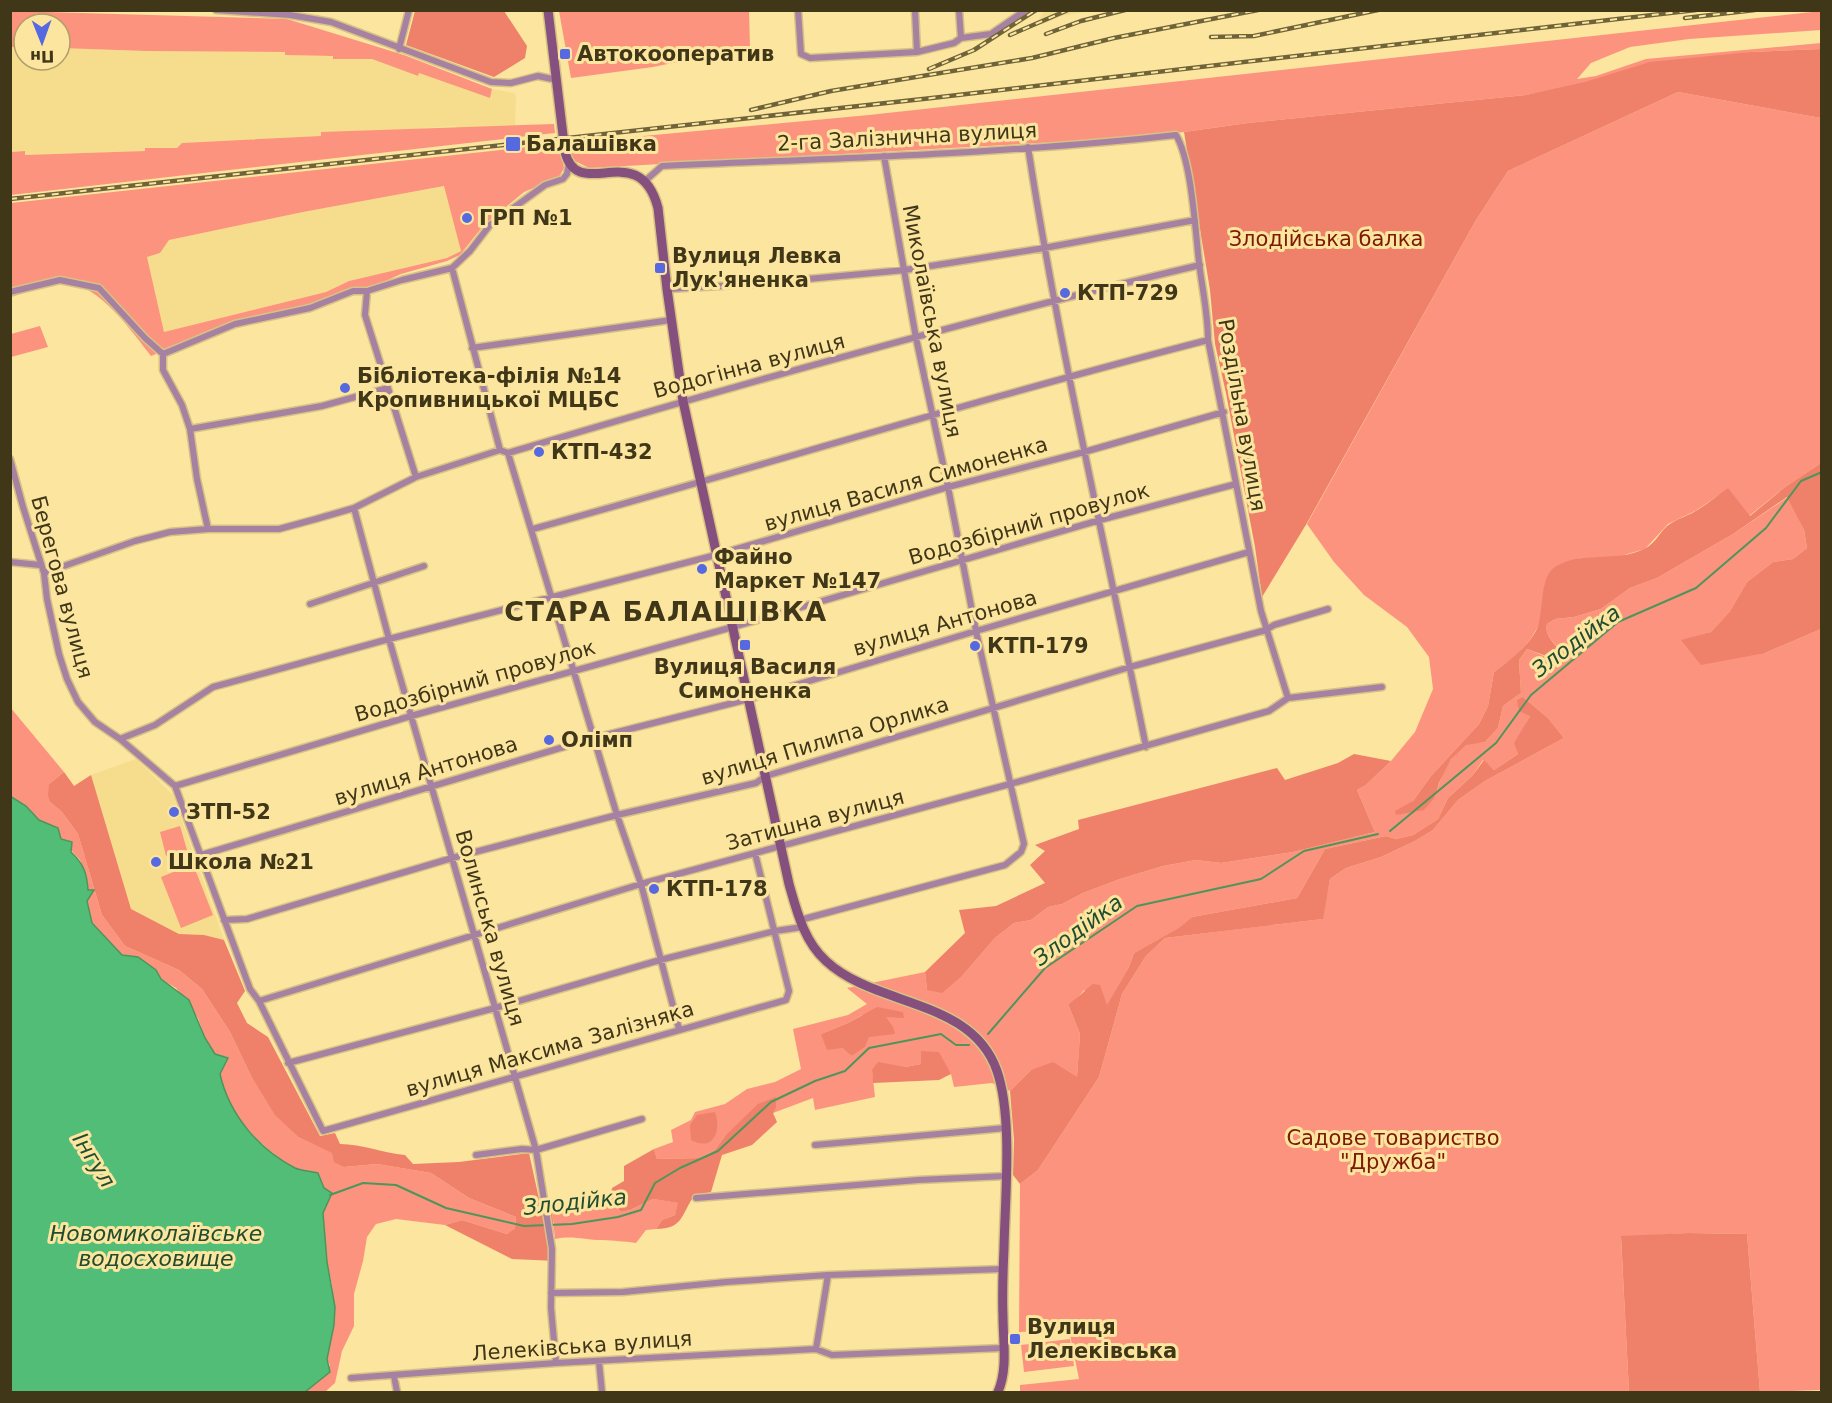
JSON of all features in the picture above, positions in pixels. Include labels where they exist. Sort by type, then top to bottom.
[{"type":"street","points":[[216,10],[290,15],[331,22],[491,82],[511,83],[538,76],[557,80]]},
{"type":"street","points":[[399,49],[409,10]]},
{"type":"street","points":[[163,354],[235,324],[310,308],[353,291],[367,291],[452,268],[470,251],[490,225],[545,185],[563,179],[567,174],[569,163],[548,10]]},
{"type":"street","points":[[798,10],[801,54],[810,58],[917,52],[954,43],[961,38],[991,34],[1026,10]]},
{"type":"street","points":[[915,10],[917,52]]},
{"type":"street","points":[[959,10],[961,38]]},
{"type":"street","name":"2-га Залізнична вулиця","points":[[648,185],[662,166],[1103,143],[1176,135]]},
{"type":"street","name":"Роздільна вулиця","points":[[1176,135],[1181,144],[1195,220],[1208,315],[1208,340],[1224,412],[1249,552],[1266,630],[1288,698]]},
{"type":"street","points":[[1028,147],[1068,376],[1146,747]]},
{"type":"street","name":"Миколаївська вулиця","points":[[801,923],[1005,865],[1021,852],[1024,844],[976,631],[916,338],[884,156]]},
{"type":"street","points":[[569,163],[585,173],[627,172],[635,174],[648,185],[658,208],[682,401],[781,847],[801,923],[825,960],[855,982],[939,1013],[968,1030],[996,1069],[1001,1086],[1006,1128],[1002,1390]]},
{"type":"street","points":[[667,289],[755,284],[905,270],[1044,248],[1195,220]]},
{"type":"street","name":"Водогінна вулиця","points":[[508,453],[682,401],[1054,300],[1200,265]]},
{"type":"street","points":[[452,268],[500,450]]},
{"type":"street","points":[[10,292],[60,280],[99,288],[163,354],[163,370],[182,405],[190,429],[197,479],[208,529]]},
{"type":"street","points":[[367,291],[365,315],[416,477]]},
{"type":"street","points":[[472,348],[671,320]]},
{"type":"street","points":[[533,529],[1068,376],[1208,340]]},
{"type":"street","points":[[190,429],[322,406],[388,388]]},
{"type":"street","name":"вулиця Василя Симоненка","points":[[120,739],[155,725],[213,687],[716,555],[948,487],[1084,452],[1224,412]]},
{"type":"street","points":[[44,573],[170,532],[208,529],[279,529],[354,508],[416,477],[500,450],[508,453],[533,529],[617,815],[641,884],[679,1029]]},
{"type":"street","name":"Берегова вулиця","points":[[10,459],[22,507],[44,573],[59,654],[78,702],[95,722],[120,739],[175,786]]},
{"type":"street","name":"Водозбірний провулок","points":[[175,786],[411,716],[733,627],[1100,520],[1236,484]]},
{"type":"street","name":"Волинська вулиця","points":[[354,508],[389,639],[536,1150],[552,1249],[552,1330],[556,1363]]},
{"type":"street","name":"вулиця Антонова","points":[[201,855],[594,738],[749,699],[1249,552]]},
{"type":"street","points":[[10,562],[40,565]]},
{"type":"street","points":[[310,604],[424,566]]},
{"type":"street","name":"вулиця Пилипа Орлика","points":[[224,920],[247,919],[452,858],[617,815],[756,783],[766,776],[1130,667],[1266,630],[1274,625],[1328,609]]},
{"type":"street","name":"Затишна вулиця","points":[[259,1001],[641,884],[1146,747],[1269,711],[1288,698],[1382,687]]},
{"type":"street","points":[[175,786],[250,988],[259,1001],[288,1063],[801,923]]},
{"type":"street","points":[[755,854],[775,931]]},
{"type":"street","name":"вулиця Максима Залізняка","points":[[288,1063],[323,1131],[786,999],[789,991],[775,931]]},
{"type":"street","points":[[476,1155],[522,1149],[536,1150],[642,1119]]},
{"type":"street","points":[[814,1145],[1006,1128]]},
{"type":"street","points":[[696,1198],[918,1180],[1006,1176]]},
{"type":"street","points":[[551,1293],[623,1292],[726,1281],[828,1275],[1003,1269]]},
{"type":"street","points":[[816,1349],[828,1275]]},
{"type":"street","name":"Лелеківська вулиця","points":[[351,1378],[556,1363],[816,1349],[832,1355],[1004,1348]]},
{"type":"street","points":[[599,1362],[602,1392]]},
{"type":"street","points":[[394,1376],[397,1392]]},
{"type":"shaded area","points":[[1042,11],[1090,11],[1062,16],[1041,25],[1039,19]]},
{"type":"shaded area","points":[[11,47],[12,72],[72,72],[72,48],[285,52],[285,55],[333,56],[334,59],[372,59],[417,76],[419,73],[490,98],[492,89],[514,93],[516,96],[515,127],[457,129],[456,126],[423,128],[423,130],[322,132],[321,136],[182,143],[178,148],[146,148],[145,151],[25,155],[24,151],[11,152]]},
{"type":"shaded area","points":[[445,186],[461,251],[447,258],[349,281],[326,292],[164,332],[147,257],[160,253],[169,240]]},
{"type":"shaded area","name":"Школа №21","points":[[136,759],[173,795],[224,940],[204,935],[179,934],[131,909],[91,775]]},
{"type":"green space","points":[[11,11],[46,12],[12,12],[11,47]]},
{"type":"green space","points":[[415,11],[504,11],[527,46],[525,58],[494,77],[406,45]]},
{"type":"green space","points":[[559,11],[749,11],[750,47],[653,67],[571,78]]},
{"type":"green space","points":[[1821,11],[1821,30],[1689,39],[1630,47],[1591,63],[1577,79],[1596,76],[1646,59],[1821,43],[1821,49],[1750,52],[1526,95],[1111,139],[589,168],[575,161],[563,162],[564,168],[559,177],[524,192],[483,226],[460,255],[401,274],[370,288],[356,287],[302,307],[235,321],[151,356],[112,309],[100,298],[74,284],[54,284],[11,297],[11,203],[547,145],[869,115]],"holes":[[[444,186],[461,251],[447,258],[349,281],[326,292],[164,332],[147,257],[160,253],[169,240]]]},
{"type":"green space","points":[[72,13],[287,19],[404,55],[492,89],[490,98],[372,59],[333,59],[333,56],[285,55],[285,52],[72,48]]},
{"type":"green space","name":"Злодійська балка","points":[[1821,49],[1821,118],[1678,92],[1508,171],[1476,220],[1307,523],[1262,597],[1255,547],[1215,344],[1210,290],[1184,132],[1248,123],[1526,95],[1585,82],[1650,62],[1750,52]]},
{"type":"green space","name":"Садове товариство \"Дружба\"","points":[[1678,92],[1821,118],[1821,463],[1785,487],[1749,516],[1728,489],[1695,511],[1668,524],[1645,549],[1617,557],[1580,558],[1545,583],[1542,611],[1537,628],[1521,650],[1494,672],[1488,706],[1479,724],[1431,776],[1413,801],[1396,815],[1435,797],[1450,760],[1460,748],[1470,743],[1485,742],[1498,728],[1503,706],[1521,693],[1519,660],[1527,649],[1544,656],[1562,652],[1549,636],[1547,624],[1555,619],[1574,617],[1601,609],[1630,588],[1657,578],[1733,534],[1788,497],[1804,530],[1807,548],[1793,559],[1773,562],[1747,582],[1730,611],[1711,632],[1682,641],[1765,653],[1821,629],[1821,1390],[1760,1392],[1747,1234],[1688,1233],[1621,1237],[1629,1392],[1020,1392],[1020,1385],[1079,1379],[1069,1330],[1019,1332],[1020,1184],[1038,1170],[1099,1077],[1122,994],[1146,956],[1165,938],[1322,919],[1330,879],[1346,868],[1381,857],[1415,841],[1433,830],[1458,800],[1485,781],[1564,738],[1548,718],[1523,697],[1530,716],[1515,743],[1518,754],[1494,770],[1483,760],[1472,776],[1448,798],[1438,819],[1413,835],[1396,839],[1386,836],[1325,849],[1297,898],[1192,917],[1180,928],[1134,953],[1129,967],[1107,1006],[1084,990],[1076,1000],[1068,1004],[1080,1034],[1077,1078],[1031,1070],[1010,1091],[992,1083],[954,1087],[951,1074],[922,1051],[921,1064],[872,1070],[875,1097],[815,1110],[813,1098],[773,1113],[725,1136],[715,1150],[700,1158],[657,1159],[654,1149],[673,1142],[671,1130],[691,1120],[695,1112],[725,1104],[747,1089],[775,1082],[801,1069],[793,1029],[848,1015],[867,1004],[847,988],[925,972],[927,990],[963,975],[995,938],[1014,923],[1031,920],[1048,907],[1062,904],[1083,893],[1163,866],[1196,860],[1221,863],[1293,852],[1375,832],[1357,790],[1366,785],[1391,761],[1415,732],[1433,689],[1429,657],[1407,627],[1364,595],[1334,562],[1307,524],[1476,220],[1508,171]],"holes":[[[862,1015],[885,1016],[851,1056],[821,1034]]]},
{"type":"green space","points":[[554,124],[555,133],[11,195],[11,152],[25,151],[25,155],[145,151],[145,148],[177,148],[182,143],[321,136],[321,132]]},
{"type":"green space","points":[[40,326],[48,347],[11,357],[11,334]]},
{"type":"green space","points":[[1821,463],[1821,629],[1765,653],[1701,665],[1681,640],[1711,632],[1730,611],[1747,582],[1773,562],[1793,559],[1807,548],[1804,530],[1787,497],[1733,534],[1657,578],[1630,588],[1601,609],[1574,617],[1555,619],[1547,624],[1549,636],[1562,652],[1557,660],[1527,649],[1519,660],[1521,693],[1503,706],[1498,728],[1485,742],[1466,745],[1451,759],[1435,797],[1424,810],[1396,815],[1395,811],[1413,801],[1431,776],[1479,724],[1488,706],[1494,672],[1511,659],[1536,631],[1546,579],[1555,567],[1576,559],[1622,555],[1644,549],[1652,544],[1670,524],[1698,509],[1728,488],[1750,516],[1785,487]]},
{"type":"green space","points":[[1523,697],[1548,718],[1564,738],[1485,781],[1458,800],[1433,830],[1415,841],[1381,857],[1346,868],[1330,879],[1323,919],[1165,938],[1146,956],[1122,994],[1099,1077],[1038,1170],[1020,1184],[1013,1175],[1014,1140],[1010,1091],[1031,1070],[1053,1062],[1077,1077],[1080,1034],[1068,1004],[1093,984],[1100,985],[1107,1005],[1129,967],[1134,953],[1179,928],[1192,917],[1297,898],[1325,849],[1386,836],[1396,839],[1413,835],[1438,819],[1448,798],[1472,776],[1484,760],[1494,770],[1518,754],[1514,743],[1530,716],[1519,711],[1517,700]]},
{"type":"green space","points":[[10,707],[64,772],[49,784],[50,802],[62,812],[78,834],[102,915],[125,946],[179,970],[202,989],[230,1032],[251,1076],[276,1115],[298,1137],[333,1153],[344,1167],[377,1164],[431,1173],[469,1198],[516,1217],[515,1228],[507,1234],[462,1220],[445,1225],[396,1219],[376,1224],[367,1237],[354,1294],[354,1326],[342,1351],[335,1383],[325,1392],[305,1392],[320,1380],[330,1365],[327,1359],[334,1325],[332,1285],[327,1262],[323,1213],[324,1188],[318,1173],[295,1168],[272,1152],[247,1129],[236,1115],[222,1088],[220,1073],[227,1058],[215,1054],[205,1038],[198,1018],[176,988],[161,979],[156,970],[138,957],[122,955],[92,923],[87,901],[93,890],[88,891],[80,860],[61,839],[58,828],[39,820],[26,806],[11,796]]},
{"type":"green space","points":[[1354,754],[1391,761],[1366,785],[1357,790],[1375,832],[1293,852],[1221,863],[1196,860],[1163,866],[1120,879],[1062,904],[1048,907],[1031,920],[1014,923],[995,938],[963,975],[942,993],[927,990],[925,972],[965,933],[959,910],[996,906],[1045,883],[1030,865],[1045,851],[1035,845],[1079,829],[1078,820],[1277,768],[1285,780],[1338,763]]},
{"type":"green space","points":[[64,772],[74,786],[91,775],[131,909],[179,934],[204,935],[224,940],[245,991],[237,1003],[247,1023],[268,1037],[320,1136],[335,1133],[340,1144],[405,1155],[413,1164],[459,1162],[529,1153],[541,1208],[552,1209],[556,1261],[512,1259],[445,1225],[462,1220],[507,1234],[515,1228],[516,1217],[469,1198],[431,1173],[377,1164],[344,1167],[334,1162],[332,1153],[298,1137],[275,1115],[251,1076],[230,1032],[202,989],[179,970],[125,946],[102,915],[78,834],[62,812],[50,802],[48,795],[49,784]]},
{"type":"green space","points":[[180,826],[187,850],[166,856],[160,832]]},
{"type":"green space","points":[[193,864],[213,915],[181,928],[161,877]]},
{"type":"green space","points":[[877,1007],[903,1012],[904,1018],[886,1017],[895,1034],[869,1037],[865,1047],[851,1056],[842,1048],[827,1050],[821,1034],[848,1023]]},
{"type":"green space","points":[[921,1051],[939,1052],[951,1074],[939,1080],[873,1083],[872,1070],[878,1062],[905,1067],[921,1064]]},
{"type":"green space","points":[[776,1097],[776,1107],[773,1113],[777,1122],[752,1145],[722,1155],[711,1192],[694,1196],[680,1220],[672,1227],[656,1229],[662,1220],[675,1215],[678,1203],[653,1199],[621,1212],[610,1199],[612,1188],[624,1181],[624,1166],[654,1149],[657,1159],[700,1158],[715,1150],[725,1136],[758,1104]]},
{"type":"green space","points":[[715,1112],[717,1126],[714,1138],[705,1143],[691,1140],[690,1125],[697,1115]]},
{"type":"green space","points":[[610,1199],[621,1212],[653,1199],[679,1203],[675,1215],[662,1220],[656,1229],[646,1230],[636,1243],[573,1238],[555,1239],[552,1209]]},
{"type":"green space","points":[[1688,1233],[1747,1234],[1760,1392],[1629,1392],[1621,1236]]},
{"type":"green space","points":[[1070,1339],[1074,1366],[1024,1372],[1021,1345]]},
{"type":"water","name":"Новомиколаївське водосховище","points":[[10,796],[26,806],[39,820],[58,828],[61,839],[72,842],[71,852],[84,870],[88,890],[94,890],[87,901],[92,923],[122,955],[138,957],[156,970],[161,979],[189,1000],[205,1038],[215,1054],[228,1058],[220,1074],[224,1089],[247,1129],[269,1151],[282,1160],[298,1169],[318,1173],[324,1188],[332,1193],[323,1213],[327,1262],[335,1307],[327,1359],[330,1372],[305,1392],[11,1392]]},
{"type":"waterway","name":"Злодійка","points":[[1390,831],[1496,743],[1531,695],[1618,622],[1696,588],[1766,528],[1801,481],[1822,472]]},
{"type":"waterway","name":"Злодійка","points":[[988,1034],[1045,968],[1137,906],[1261,879],[1304,851],[1378,834]]},
{"type":"waterway","name":"Злодійка","points":[[330,1195],[363,1183],[396,1185],[446,1208],[524,1226],[572,1224],[618,1217],[641,1210],[655,1183],[680,1168],[718,1151],[771,1102],[815,1081],[845,1071],[869,1048],[941,1034],[956,1045],[969,1045]]},
{"type":"railway","points":[[929,69],[974,50],[1036,10]]},
{"type":"railway","points":[[1010,35],[1068,10]]},
{"type":"railway","points":[[1046,34],[1081,21],[1125,10]]},
{"type":"railway","points":[[751,110],[831,91],[1032,58],[1114,38],[1258,10]]},
{"type":"railway","points":[[1211,37],[1254,36],[1378,10]]},
{"type":"railway","points":[[10,199],[932,98],[1696,10]]},
{"type":"railway","points":[[1685,18],[1755,10]]},
{"type":"place","name":"Автокооператив","points":[[565,54]]},
{"type":"place","name":"Балашівка","points":[[513,144]]},
{"type":"place","name":"ГРП №1","points":[[467,218]]},
{"type":"place","name":"Вулиця Левка Лук'яненка","points":[[660,268]]},
{"type":"place","name":"КТП-729","points":[[1065,293]]},
{"type":"place","name":"Бібліотека-філія №14 Кропивницької МЦБС","points":[[345,388]]},
{"type":"place","name":"КТП-432","points":[[539,452]]},
{"type":"place","name":"Файно Маркет №147","points":[[702,569]]},
{"type":"place","name":"Вулиця Василя Симоненка","points":[[745,645]]},
{"type":"place","name":"КТП-179","points":[[975,646]]},
{"type":"place","name":"Олімп","points":[[549,740]]},
{"type":"place","name":"ЗТП-52","points":[[174,812]]},
{"type":"place","name":"Школа №21","points":[[156,862]]},
{"type":"place","name":"КТП-178","points":[[654,889]]},
{"type":"place","name":"Вулиця Лелеківська","points":[[1015,1339]]},
{"type":"district","name":"СТАРА БАЛАШІВКА","points":[[666,611]]},
{"type":"water label","name":"Інгул","points":[[94,1160]]}]
